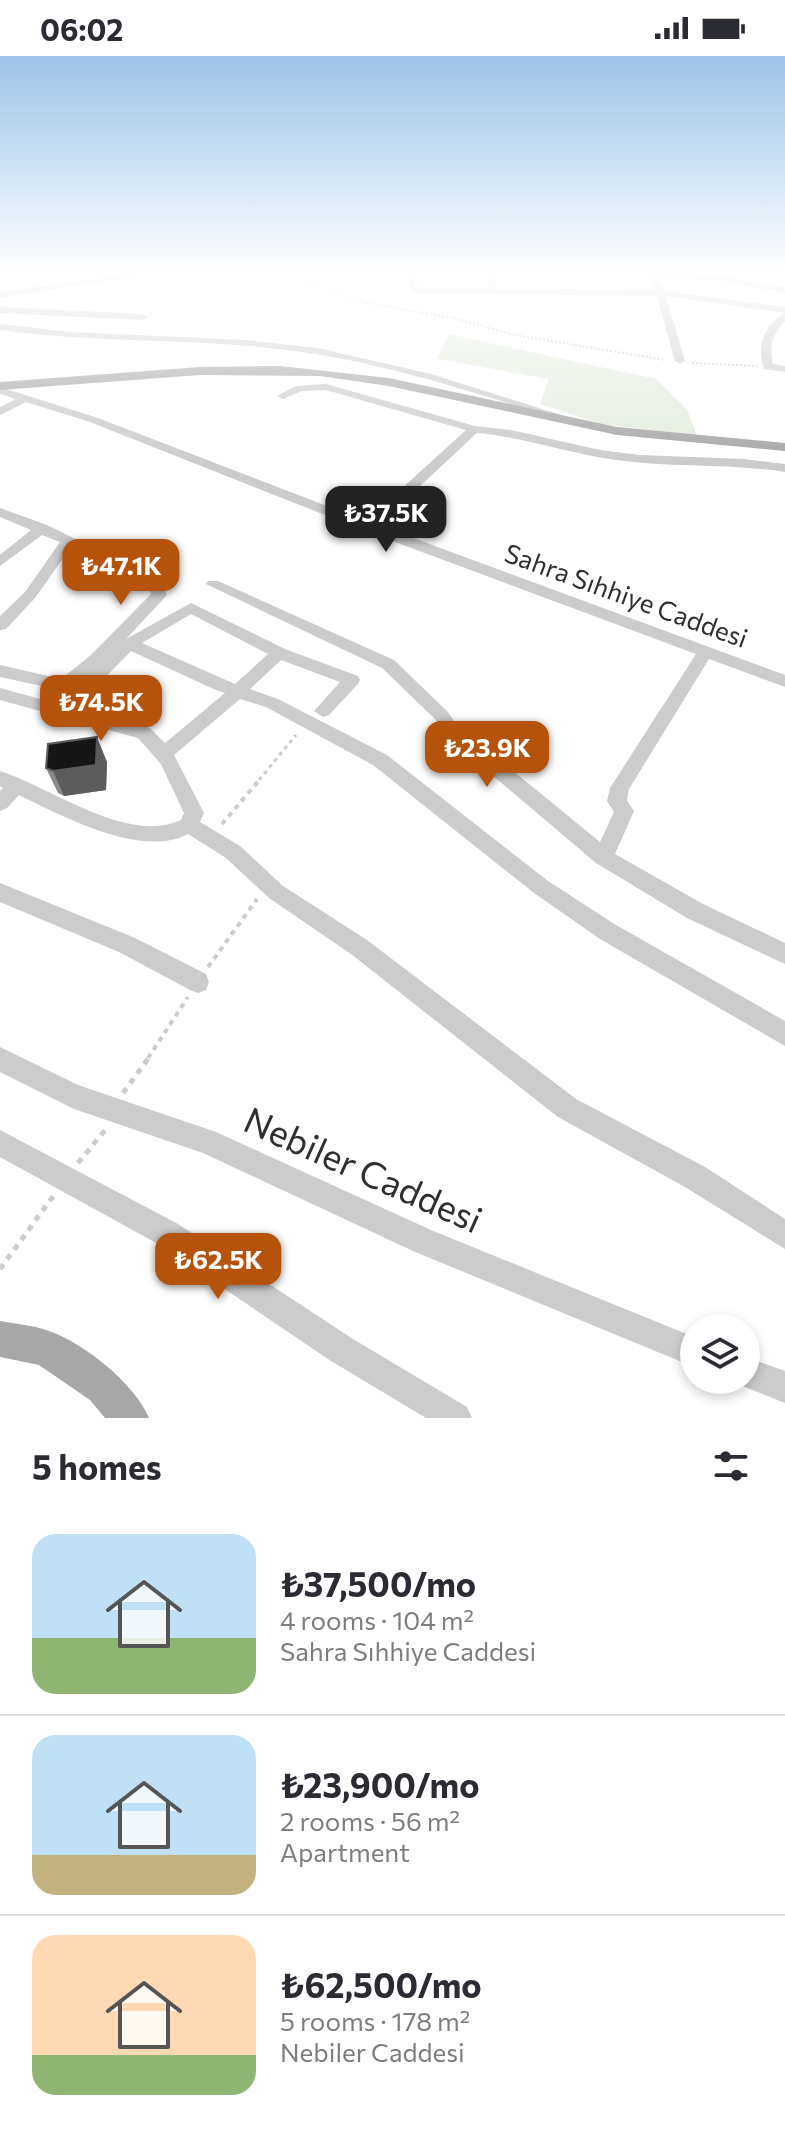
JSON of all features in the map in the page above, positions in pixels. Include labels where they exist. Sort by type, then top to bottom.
[{"type":"main road","points":[[0,388],[198,370],[322,372],[594,427],[682,440],[785,447]]},
{"type":"main road","points":[[0,1339],[46,1348],[103,1387],[130,1418]]},
{"type":"street","points":[[105,337],[265,345],[380,362],[594,427]]},
{"type":"street","points":[[673,337],[680,361]]},
{"type":"street","points":[[767,337],[764,345],[768,367],[785,369]]},
{"type":"street","points":[[283,396],[300,388],[326,387],[474,429],[516,433],[616,457],[713,460],[785,468]]},
{"type":"street","name":"Sahra Sıhhiye Caddesi","points":[[0,388],[94,420],[368,527],[785,681]]},
{"type":"street","points":[[0,412],[25,398]]},
{"type":"street","points":[[368,527],[474,429]]},
{"type":"street","points":[[0,512],[138,573],[155,584],[159,595],[97,659],[60,689],[56,707]]},
{"type":"street","points":[[0,562],[42,528]]},
{"type":"street","points":[[0,625],[30,595],[68,541]]},
{"type":"street","points":[[213,584],[388,664],[442,716],[460,745],[505,775],[603,857],[695,911],[785,954]]},
{"type":"street","points":[[56,707],[129,644],[191,608],[279,653],[352,680],[323,711]]},
{"type":"street","points":[[129,644],[236,691],[272,703],[380,760],[575,910],[678,975],[785,1034]]},
{"type":"street","points":[[603,857],[624,811],[617,801],[620,788],[706,651]]},
{"type":"street","points":[[164,753],[214,716],[236,691],[279,653]]},
{"type":"street","points":[[0,671],[57,684],[60,689]]},
{"type":"street","points":[[0,694],[144,733],[158,743],[194,813],[189,825],[171,834],[141,833],[98,821],[8,781],[0,803]]},
{"type":"street","points":[[189,825],[233,852],[291,903],[359,947],[567,1108],[695,1177],[785,1235]]},
{"type":"street","points":[[0,892],[127,945],[198,982]]},
{"type":"street","name":"Nebiler Caddesi","points":[[0,1059],[74,1096],[207,1141],[423,1241],[680,1346]]},
{"type":"street","points":[[0,1143],[168,1234],[342,1350],[456,1418]]},
{"type":"street","points":[[760,1377],[785,1387]]},
{"type":"path","points":[[523,337],[640,358],[768,367]]},
{"type":"path","points":[[210,838],[295,737]]},
{"type":"path","points":[[126,1089],[268,883]]},
{"type":"green space","points":[[447,337],[460,337],[656,379],[687,409],[697,436],[601,424],[540,404],[549,379],[437,359]]},
{"type":"building","points":[[97,737],[96,765],[53,771],[46,768],[48,744]]}]
